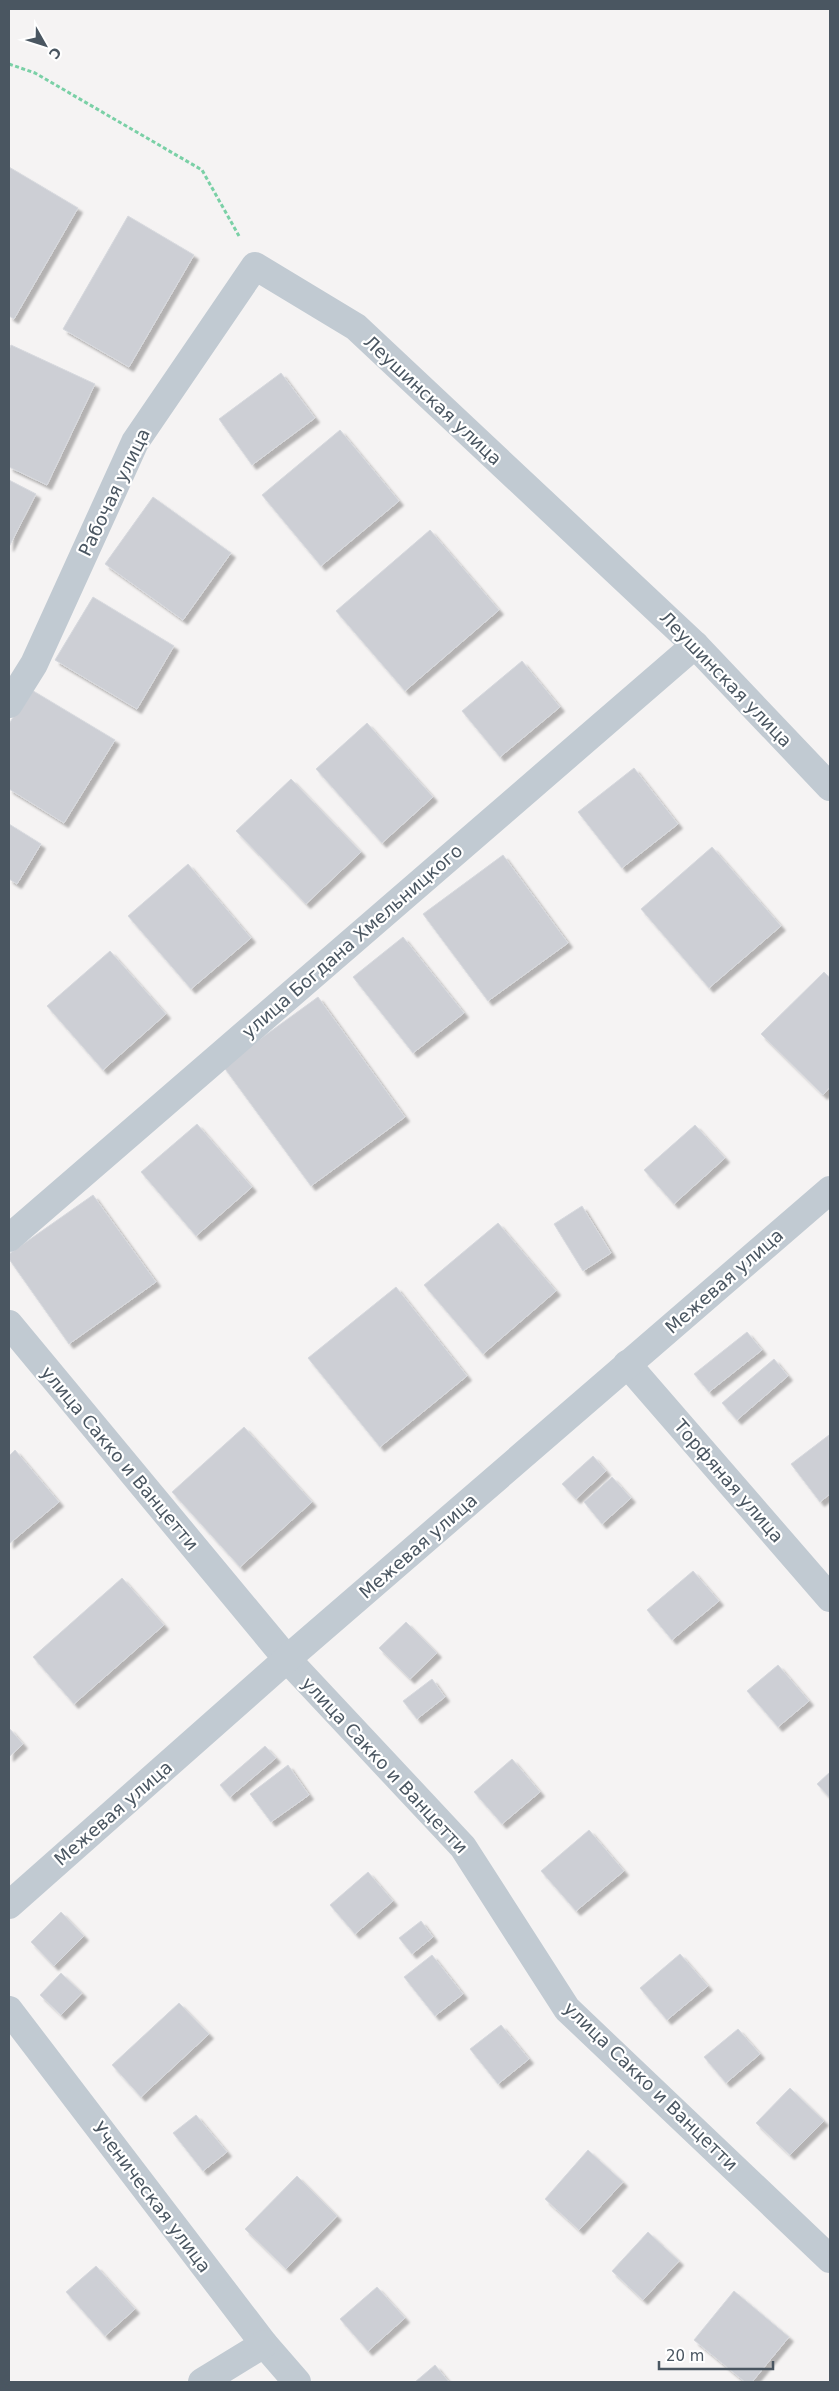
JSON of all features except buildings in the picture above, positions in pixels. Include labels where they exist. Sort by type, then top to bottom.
[{"type":"street","name":"Леушинская улица","points":[[255,266],[356,327],[695,644],[830,787]]},
{"type":"street","name":"Рабочая улица","points":[[9,704],[34,664],[134,442],[255,266]]},
{"type":"street","name":"улица Богдана Хмельницкого","points":[[9,1238],[695,644]]},
{"type":"street","name":"Межевая улица","points":[[9,1905],[287,1659],[830,1190]]},
{"type":"street","name":"улица Сакко и Ванцетти","points":[[9,1324],[287,1659],[463,1847],[567,2009],[830,2259]]},
{"type":"street","name":"Торфяная улица","points":[[627,1364],[830,1598]]},
{"type":"street","name":"Ученическая улица","points":[[9,2010],[264,2344],[297,2382]]},
{"type":"street","points":[[202,2382],[264,2344]]},
{"type":"path","points":[[9,64],[35,73],[202,170],[255,266]]}]
